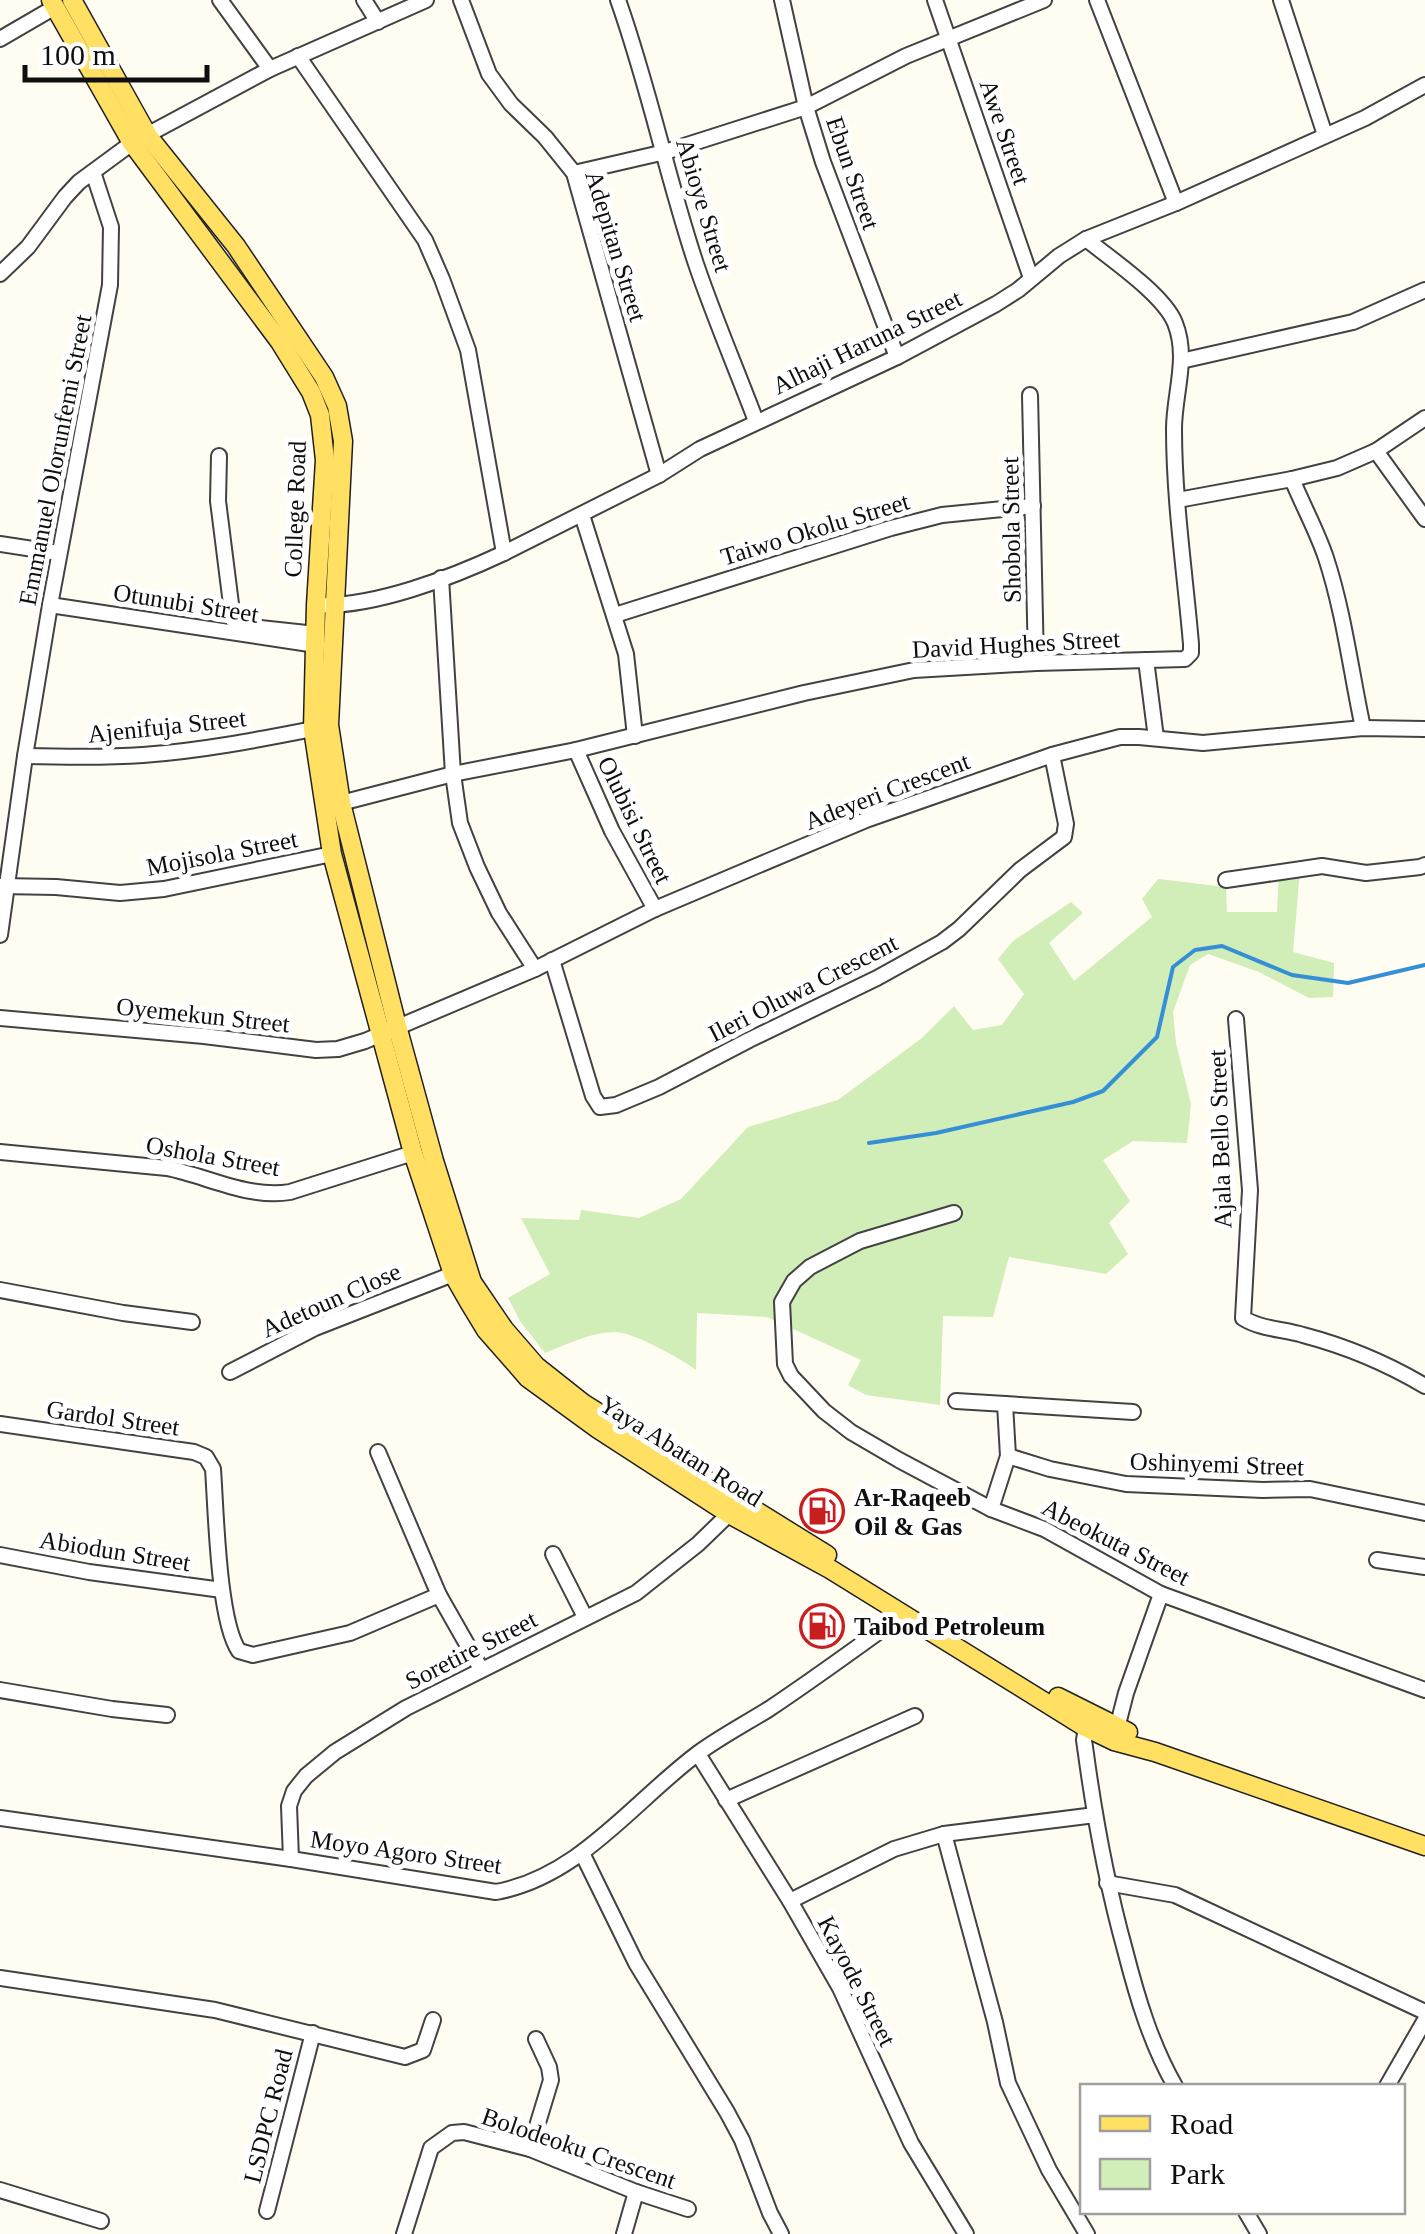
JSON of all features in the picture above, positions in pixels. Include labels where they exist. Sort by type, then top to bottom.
[{"type":"main road","name":"College Road","points":[[59,2],[140,140],[280,342],[311,392],[320,415],[325,460],[313,729],[332,854],[389,1029]]},
{"type":"main road","name":"College Road","points":[[140,140],[236,246],[324,378],[336,406],[343,441],[329,724],[341,804],[389,1029]]},
{"type":"main road","name":"Yaya Abatan Road","points":[[389,1029],[413,1153],[452,1274],[486,1330],[528,1378],[728,1514],[1087,1720],[1155,1752],[1425,1846]]},
{"type":"main road","name":"Yaya Abatan Road","points":[[389,1029],[472,1282],[504,1329],[536,1366],[584,1404],[1031,1681],[1087,1720]]},
{"type":"main road","name":"Yaya Abatan Road","points":[[1116,1735],[1425,1836]]},
{"type":"street","points":[[220,0],[270,69]]},
{"type":"street","points":[[364,0],[378,22]]},
{"type":"street","points":[[0,274],[28,247],[79,182],[140,140],[270,69],[426,0]]},
{"type":"street","name":"Adepitan Street","points":[[461,0],[489,74],[510,104],[545,137],[574,173],[659,475]]},
{"type":"street","name":"Abioye Street","points":[[618,0],[697,266],[756,420]]},
{"type":"street","name":"Ebun Street","points":[[782,0],[806,107],[897,356]]},
{"type":"street","name":"Awe Street","points":[[934,0],[1031,278]]},
{"type":"street","points":[[574,173],[665,152],[806,107],[872,72],[1044,0]]},
{"type":"street","points":[[1097,0],[1176,203]]},
{"type":"street","points":[[1280,0],[1325,135]]},
{"type":"street","points":[[0,39],[59,2]]},
{"type":"street","points":[[298,56],[425,240],[442,279],[468,350],[504,554]]},
{"type":"street","name":"Alhaji Haruna Street","points":[[316,605],[336,606],[401,592],[504,554],[659,475],[756,420],[897,356],[996,304],[1086,239],[1365,118],[1425,86]]},
{"type":"street","name":"Emmanuel Olorunfemi Street","points":[[0,935],[4,886],[50,605],[110,286],[110,227],[93,172]]},
{"type":"street","name":"David Hughes Street","points":[[341,804],[453,774],[576,750],[914,670],[1185,659],[1191,653],[1174,427],[1182,360],[1180,338],[1174,320],[1162,304],[1086,239]]},
{"type":"street","points":[[1182,360],[1353,322],[1425,290]]},
{"type":"street","name":"Shobola Street","points":[[1030,395],[1036,663]]},
{"type":"street","points":[[1178,500],[1337,468],[1376,451],[1425,418]]},
{"type":"street","points":[[1376,451],[1425,520]]},
{"type":"street","points":[[219,456],[218,501],[232,620],[242,626],[316,640]]},
{"type":"street","points":[[1292,479],[1327,562],[1362,728]]},
{"type":"street","name":"Taiwo Okolu Street","points":[[615,615],[942,514],[1033,506]]},
{"type":"street","points":[[582,514],[615,615],[631,681],[635,736]]},
{"type":"street","points":[[0,544],[59,553]]},
{"type":"street","points":[[441,578],[453,774],[460,823],[476,867],[514,939],[535,969]]},
{"type":"street","name":"Otunubi Street","points":[[50,605],[316,640]]},
{"type":"street","points":[[1146,660],[1156,738]]},
{"type":"street","name":"Adeyeri Crescent","points":[[389,1029],[535,969],[655,910],[866,820],[1052,755],[1120,737],[1203,743],[1362,728],[1425,729]]},
{"type":"street","name":"Ajenifuja Street","points":[[25,756],[146,755],[313,729]]},
{"type":"street","name":"Olubisi Street","points":[[576,750],[612,831],[655,910]]},
{"type":"street","name":"Ileri Oluwa Crescent","points":[[552,960],[593,1096],[600,1106],[616,1104],[878,978],[952,936],[1020,870],[1064,837],[1066,824],[1052,755]]},
{"type":"street","name":"Mojisola Street","points":[[4,886],[120,893],[164,889],[332,854]]},
{"type":"street","points":[[1226,880],[1322,866],[1366,872],[1420,868],[1425,864]]},
{"type":"street","name":"Oyemekun Street","points":[[0,1018],[316,1050],[352,1045],[389,1029]]},
{"type":"street","name":"Ajala Bello Street","points":[[1236,1019],[1250,1190],[1243,1318],[1363,1356],[1425,1386]]},
{"type":"street","name":"Oshola Street","points":[[0,1152],[167,1168],[273,1195],[413,1153]]},
{"type":"street","name":"Abeokuta Street","points":[[954,1213],[860,1241],[810,1267],[794,1281],[782,1302],[784,1364],[824,1411],[851,1432],[991,1509],[1044,1529],[1161,1594],[1425,1690]]},
{"type":"street","name":"Adetoun Close","points":[[230,1372],[315,1328],[452,1274]]},
{"type":"street","points":[[0,1290],[123,1314],[192,1322]]},
{"type":"street","points":[[956,1400],[1133,1412]]},
{"type":"street","points":[[991,1509],[1008,1456],[1005,1404]]},
{"type":"street","name":"Gardol Street","points":[[0,1424],[194,1452],[206,1457],[213,1469],[222,1590]]},
{"type":"street","points":[[378,1452],[439,1595],[481,1669]]},
{"type":"street","name":"Oshinyemi Street","points":[[1008,1456],[1126,1484],[1310,1489],[1425,1513]]},
{"type":"street","name":"Soretire Street","points":[[291,1860],[289,1806],[294,1791],[335,1752],[406,1708],[636,1593],[698,1544],[728,1514]]},
{"type":"street","points":[[552,1554],[585,1617]]},
{"type":"street","name":"Abiodun Street","points":[[0,1555],[222,1590]]},
{"type":"street","points":[[1376,1560],[1425,1567]]},
{"type":"street","points":[[222,1590],[232,1642],[239,1652],[253,1655],[350,1634],[439,1595]]},
{"type":"street","points":[[1116,1735],[1126,1693],[1161,1594]]},
{"type":"street","name":"Moyo Agoro Street","points":[[0,1818],[496,1892],[532,1882],[582,1853],[698,1754],[902,1616]]},
{"type":"street","points":[[0,1690],[167,1714]]},
{"type":"street","points":[[726,1800],[915,1716]]},
{"type":"street","points":[[1087,1720],[1086,1754],[1107,1884],[1138,2001],[1175,2084]]},
{"type":"street","name":"Kayode Street","points":[[698,1754],[840,1988],[911,2142],[966,2234]]},
{"type":"street","points":[[790,1901],[894,1849],[944,1834],[1095,1815]]},
{"type":"street","points":[[944,1834],[1008,2082],[1049,2170],[1087,2234]]},
{"type":"street","points":[[582,1853],[636,1963],[735,2126],[781,2234]]},
{"type":"street","points":[[1107,1884],[1176,1895],[1425,2012]]},
{"type":"street","points":[[0,1980],[215,2010],[405,2057],[423,2050],[433,2020]]},
{"type":"street","points":[[1388,2084],[1425,2020]]},
{"type":"street","name":"LSDPC Road","points":[[267,2211],[313,2033]]},
{"type":"street","points":[[530,2150],[551,2080],[536,2039]]},
{"type":"street","name":"Bolodeoku Crescent","points":[[404,2234],[431,2148],[452,2133],[464,2132],[530,2150],[688,2208]]},
{"type":"street","points":[[0,2190],[102,2221]]},
{"type":"street","points":[[624,2234],[636,2192]]},
{"type":"green space","points":[[1279,871],[1300,871],[1293,952],[1334,963],[1333,997],[1309,998],[1259,972],[1208,954],[1190,965],[1173,1012],[1176,1043],[1191,1104],[1187,1143],[1133,1141],[1103,1160],[1130,1201],[1109,1223],[1128,1254],[1106,1274],[1009,1257],[993,1317],[943,1316],[940,1405],[866,1395],[848,1385],[861,1360],[767,1317],[697,1313],[696,1370],[645,1341],[615,1332],[589,1336],[545,1353],[520,1321],[508,1298],[550,1274],[521,1218],[579,1220],[581,1210],[639,1218],[681,1199],[748,1127],[838,1100],[922,1038],[954,1006],[973,1030],[1002,1025],[1024,994],[998,959],[1013,941],[1071,902],[1083,913],[1049,943],[1074,981],[1152,917],[1142,899],[1158,879],[1226,887],[1227,912],[1277,912]]},
{"type":"waterway","points":[[869,1143],[936,1133],[1073,1102],[1103,1091],[1157,1037],[1173,967],[1195,950],[1222,946],[1292,975],[1348,983],[1425,965]]},
{"type":"place","name":"Ar-Raqeeb Oil & Gas","points":[[822,1511]]},
{"type":"place","name":"Taibod Petroleum","points":[[822,1626]]}]
